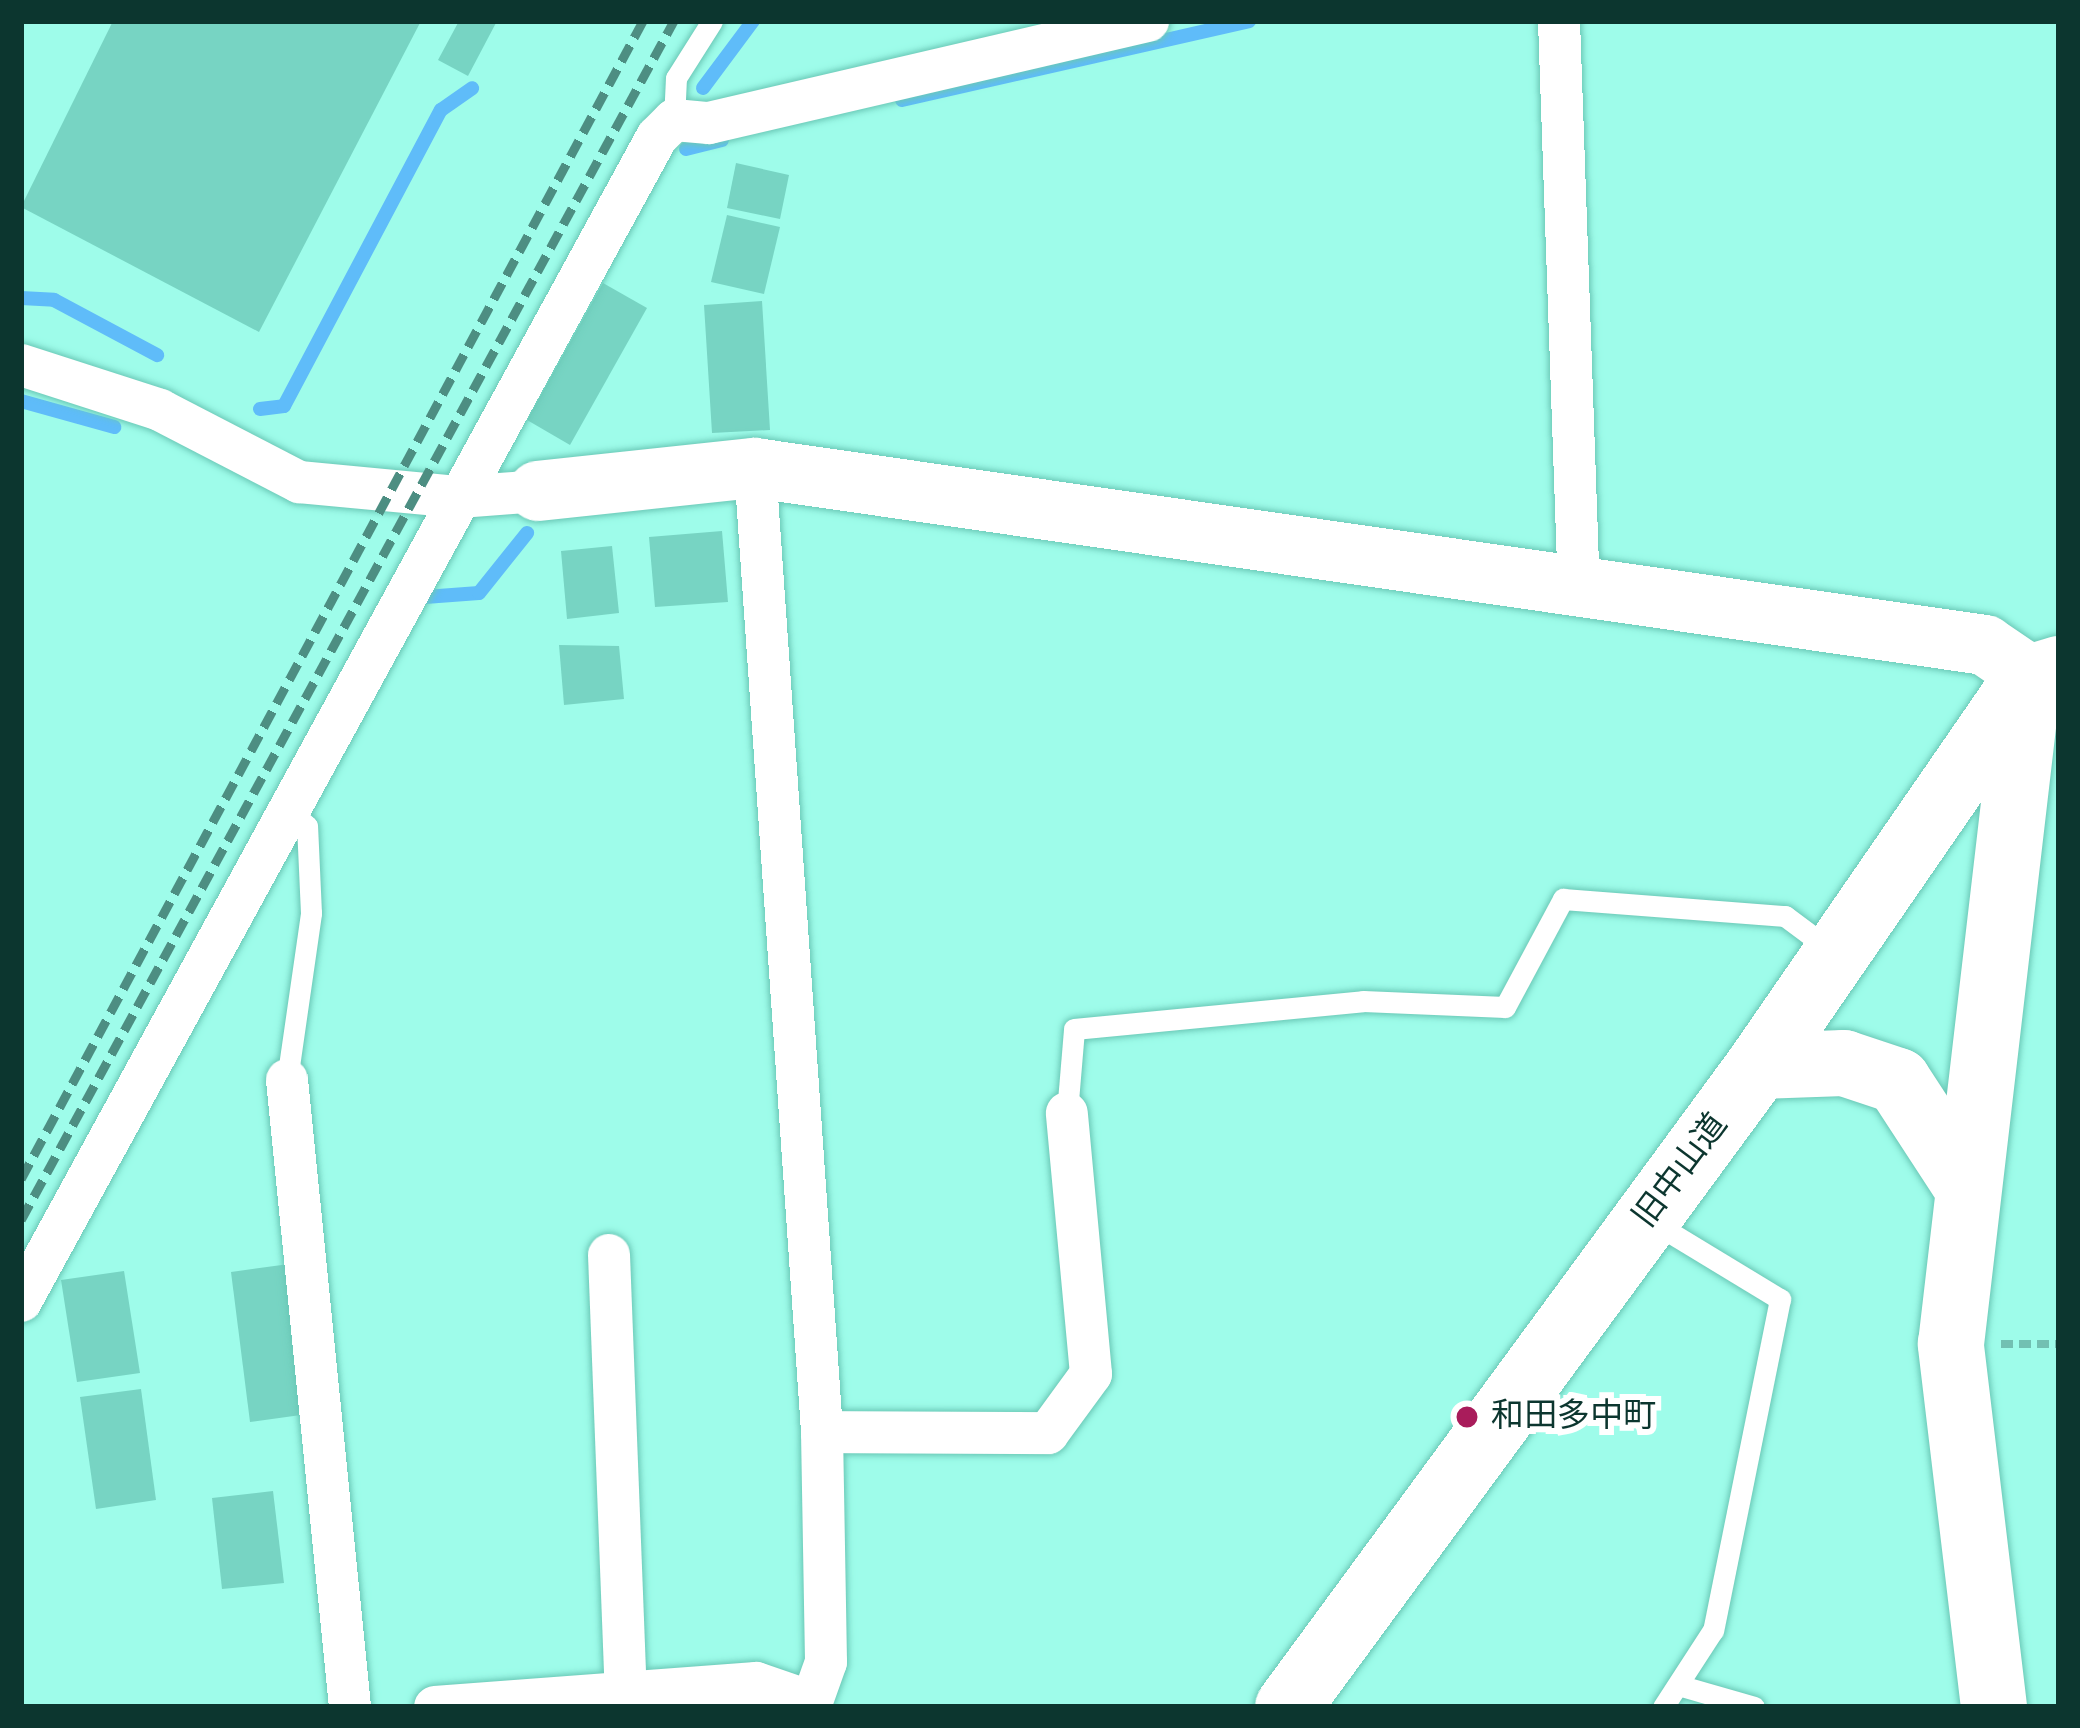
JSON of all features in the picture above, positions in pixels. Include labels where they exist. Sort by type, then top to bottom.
[{"type":"main road","name":"旧中山道","points":[[1288,1707],[1759,1066],[2049,655]]},
{"type":"main road","points":[[1994,1707],[1951,1344],[1962,1179],[2049,655]]},
{"type":"main road","points":[[1759,1066],[1844,1063],[1898,1082],[1962,1179]]},
{"type":"street","points":[[21,1301],[287,808],[674,120],[710,124],[1148,21]]},
{"type":"street","points":[[1559,21],[1579,594]]},
{"type":"street","points":[[21,365],[160,410],[299,482],[459,497],[755,467],[1579,594],[2049,655]]},
{"type":"street","points":[[435,1707],[756,1684],[810,1704],[826,1663],[822,1432],[755,467]]},
{"type":"street","points":[[287,1080],[350,1707]]},
{"type":"street","points":[[822,1432],[1048,1433],[1091,1374],[1067,1113]]},
{"type":"street","points":[[609,1255],[626,1692]]},
{"type":"lane","points":[[674,120],[676,78],[712,21]]},
{"type":"lane","points":[[287,808],[308,826],[311,913],[287,1080]]},
{"type":"lane","points":[[1067,1113],[1074,1029],[1363,1001],[1505,1007],[1563,899],[1785,916],[1837,956]]},
{"type":"lane","points":[[1645,1218],[1780,1299],[1713,1630],[1664,1707]]},
{"type":"lane","points":[[1678,1685],[1754,1707]]},
{"type":"path","points":[[1992,1344],[2059,1344]]},
{"type":"building","points":[[113,21],[421,21],[259,332],[21,207]]},
{"type":"building","points":[[459,21],[497,21],[468,76],[438,60]]},
{"type":"building","points":[[736,163],[789,175],[780,219],[727,208]]},
{"type":"building","points":[[727,215],[780,227],[764,294],[711,282]]},
{"type":"building","points":[[603,283],[647,308],[570,445],[527,420]]},
{"type":"building","points":[[762,301],[770,430],[712,433],[704,305]]},
{"type":"building","points":[[722,531],[728,602],[655,607],[649,537]]},
{"type":"building","points":[[612,546],[619,613],[567,619],[561,551]]},
{"type":"building","points":[[559,645],[619,646],[624,699],[564,705]]},
{"type":"building","points":[[289,1264],[308,1414],[250,1422],[231,1272]]},
{"type":"building","points":[[124,1271],[140,1373],[77,1382],[61,1280]]},
{"type":"building","points":[[141,1389],[156,1500],[96,1509],[80,1397]]},
{"type":"building","points":[[273,1491],[284,1583],[222,1589],[212,1498]]},
{"type":"waterway","points":[[703,88],[753,21]]},
{"type":"waterway","points":[[902,100],[1249,21]]},
{"type":"waterway","points":[[260,409],[284,406],[441,110],[472,88]]},
{"type":"waterway","points":[[686,149],[722,140]]},
{"type":"waterway","points":[[21,298],[54,300],[157,355]]},
{"type":"waterway","points":[[21,401],[114,427]]},
{"type":"waterway","points":[[425,597],[479,593],[527,533]]},
{"type":"railway","points":[[21,1179],[643,21]]},
{"type":"railway","points":[[21,1220],[674,21]]},
{"type":"place","name":"和田多中町","points":[[1467,1417]]}]
